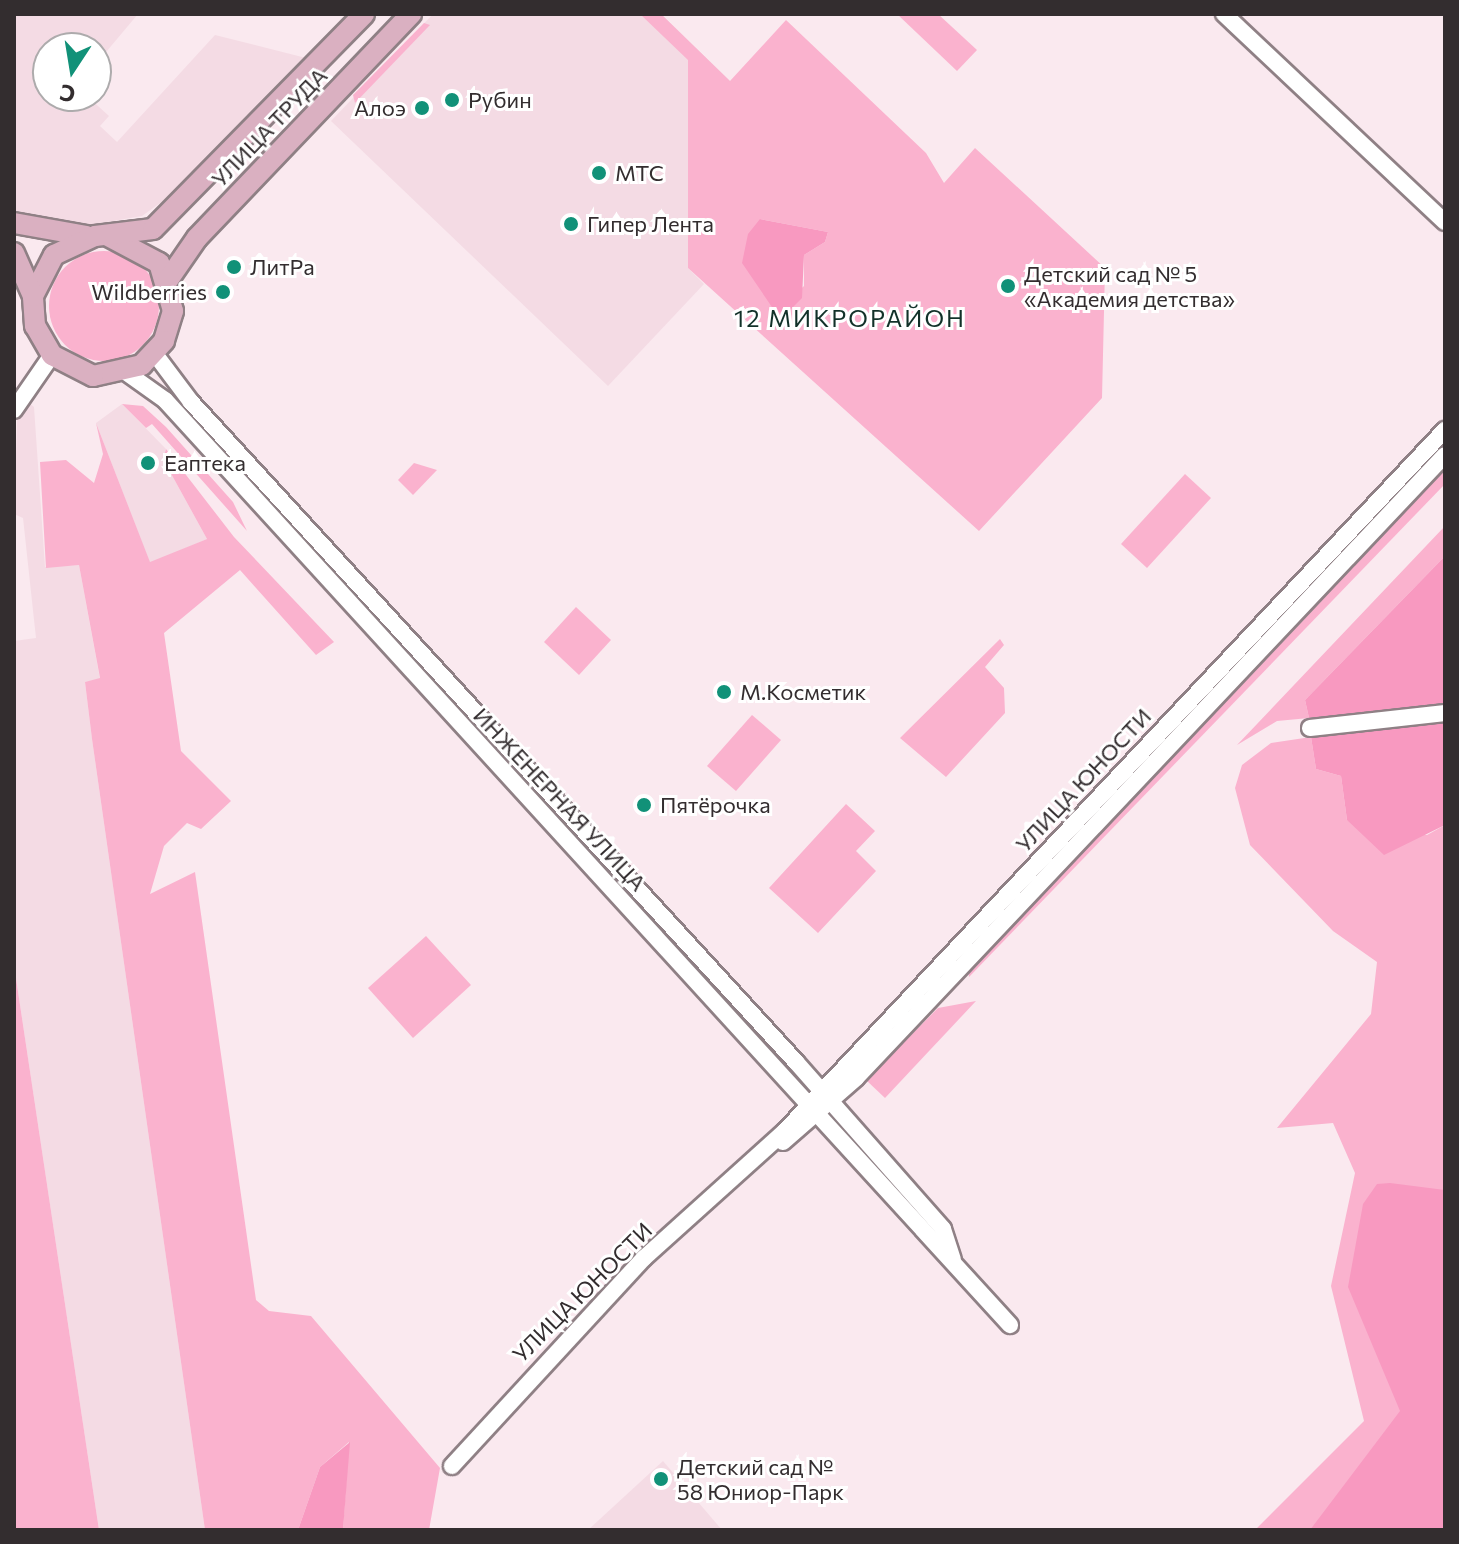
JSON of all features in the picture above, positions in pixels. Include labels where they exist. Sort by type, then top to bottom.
[{"type":"main road","name":"УЛИЦА ТРУДА","points":[[102,236],[153,229],[182,206],[364,14]]},
{"type":"main road","name":"УЛИЦА ТРУДА","points":[[168,280],[197,238],[411,14]]},
{"type":"main road","points":[[14,223],[102,236],[145,249],[168,280],[172,319],[155,354],[127,373],[93,376],[52,355],[35,326],[14,253]]},
{"type":"main road","points":[[24,285],[54,255],[102,236]]},
{"type":"street","points":[[1224,14],[1445,222]]},
{"type":"street","name":"ИНЖЕНЕРНАЯ УЛИЦА","points":[[155,354],[819,1103]]},
{"type":"street","points":[[14,410],[52,355]]},
{"type":"street","name":"ИНЖЕНЕРНАЯ УЛИЦА","points":[[127,373],[165,400],[819,1103],[943,1229],[954,1265],[1010,1325]]},
{"type":"street","name":"УЛИЦА ЮНОСТИ","points":[[819,1103],[1445,430]]},
{"type":"street","name":"УЛИЦА ЮНОСТИ","points":[[452,1466],[552,1351],[753,1160],[819,1103],[1445,455]]},
{"type":"street","points":[[1310,728],[1445,713]]},
{"type":"shaded area","points":[[14,14],[138,14],[112,45],[112,32],[32,32],[32,112],[105,112],[109,116],[100,126],[117,142],[215,35],[310,59],[199,175],[142,216],[72,228],[14,211]]},
{"type":"shaded area","points":[[433,14],[661,14],[730,81],[688,96],[688,268],[704,284],[608,386],[331,121]]},
{"type":"shaded area","points":[[640,14],[661,14],[730,81],[786,20],[926,153],[944,183],[975,148],[1105,268],[1102,398],[979,531],[688,268],[688,60]],"holes":[[[760,219],[828,232],[825,242],[804,255],[804,286],[776,313],[764,290]]]},
{"type":"shaded area","points":[[897,14],[938,14],[977,50],[957,71]]},
{"type":"shaded area","points":[[424,23],[430,25],[355,103],[353,95]]},
{"type":"shaded area","points":[[760,219],[828,232],[825,242],[804,255],[802,298],[789,311],[776,313],[742,263],[748,234]]},
{"type":"shaded area","points":[[104,251],[125,255],[143,267],[155,285],[159,306],[155,327],[143,345],[125,357],[104,361],[83,357],[65,345],[53,327],[49,306],[53,285],[65,267],[83,255]]},
{"type":"shaded area","points":[[18,394],[34,407],[45,567],[79,565],[100,679],[85,682],[92,739],[205,1530],[99,1530],[14,965],[14,641],[36,638],[23,518],[14,514]]},
{"type":"shaded area","points":[[122,404],[166,449],[163,459],[207,539],[150,563],[96,423]]},
{"type":"shaded area","points":[[122,404],[143,406],[166,427],[233,502],[247,531],[152,424],[146,428]]},
{"type":"shaded area","points":[[96,423],[150,562],[207,539],[163,459],[166,449],[234,537],[334,642],[316,655],[240,570],[164,633],[181,751],[231,801],[201,829],[187,823],[164,846],[150,894],[195,872],[256,1300],[269,1311],[311,1316],[440,1468],[429,1530],[343,1530],[349,1442],[320,1467],[298,1530],[205,1530],[92,739],[85,682],[100,678],[79,565],[46,568],[40,462],[66,460],[94,483],[103,454]]},
{"type":"shaded area","points":[[414,463],[437,470],[413,495],[398,480]]},
{"type":"shaded area","points":[[1445,469],[1445,484],[969,977],[968,968]]},
{"type":"shaded area","points":[[1185,474],[1211,498],[1147,568],[1121,544]]},
{"type":"shaded area","points":[[1445,526],[1445,556],[1305,700],[1309,718],[1277,721],[1237,745]]},
{"type":"shaded area","points":[[1445,556],[1445,705],[1309,718],[1305,700]]},
{"type":"shaded area","points":[[576,607],[611,640],[579,675],[544,642]]},
{"type":"shaded area","points":[[1000,639],[1004,645],[985,667],[1004,688],[1005,713],[946,777],[900,738]]},
{"type":"shaded area","points":[[752,715],[781,740],[736,791],[707,766]]},
{"type":"shaded area","points":[[1445,722],[1445,825],[1384,855],[1347,820],[1341,776],[1316,769],[1311,737]]},
{"type":"shaded area","points":[[1311,737],[1316,769],[1341,776],[1347,820],[1427,835],[1445,825],[1445,1530],[1255,1530],[1364,1421],[1331,1286],[1355,1173],[1333,1123],[1277,1128],[1371,1014],[1377,962],[1333,931],[1250,845],[1235,788],[1242,765],[1271,743]]},
{"type":"shaded area","points":[[846,804],[875,831],[856,851],[876,871],[818,933],[769,888]]},
{"type":"shaded area","points":[[426,936],[471,985],[413,1038],[368,988]]},
{"type":"shaded area","points":[[14,965],[99,1530],[14,1530]]},
{"type":"shaded area","points":[[976,1001],[885,1098],[866,1080],[938,1008]]},
{"type":"shaded area","points":[[1377,1184],[1445,1190],[1445,1530],[1310,1530],[1400,1411],[1348,1287],[1363,1204]]},
{"type":"shaded area","points":[[350,1442],[343,1530],[298,1530],[320,1467]]},
{"type":"shaded area","name":"Детский сад № 58 Юниор-Парк","points":[[663,1461],[722,1530],[588,1530]]},
{"type":"place","name":"Рубин","points":[[452,100]]},
{"type":"place","name":"Алоэ","points":[[422,108]]},
{"type":"place","name":"МТС","points":[[599,173]]},
{"type":"place","name":"Гипер Лента","points":[[571,224]]},
{"type":"place","name":"ЛитРа","points":[[234,267]]},
{"type":"place","name":"Детский сад № 5 «Академия детства»","points":[[1008,286]]},
{"type":"place","name":"Wildberries","points":[[223,292]]},
{"type":"place","name":"Еаптека","points":[[148,463]]},
{"type":"place","name":"М.Косметик","points":[[724,692]]},
{"type":"place","name":"Пятёрочка","points":[[644,805]]},
{"type":"place","name":"Детский сад № 58 Юниор-Парк","points":[[661,1479]]},
{"type":"district","name":"12 МИКРОРАЙОН","points":[[850,318]]}]
